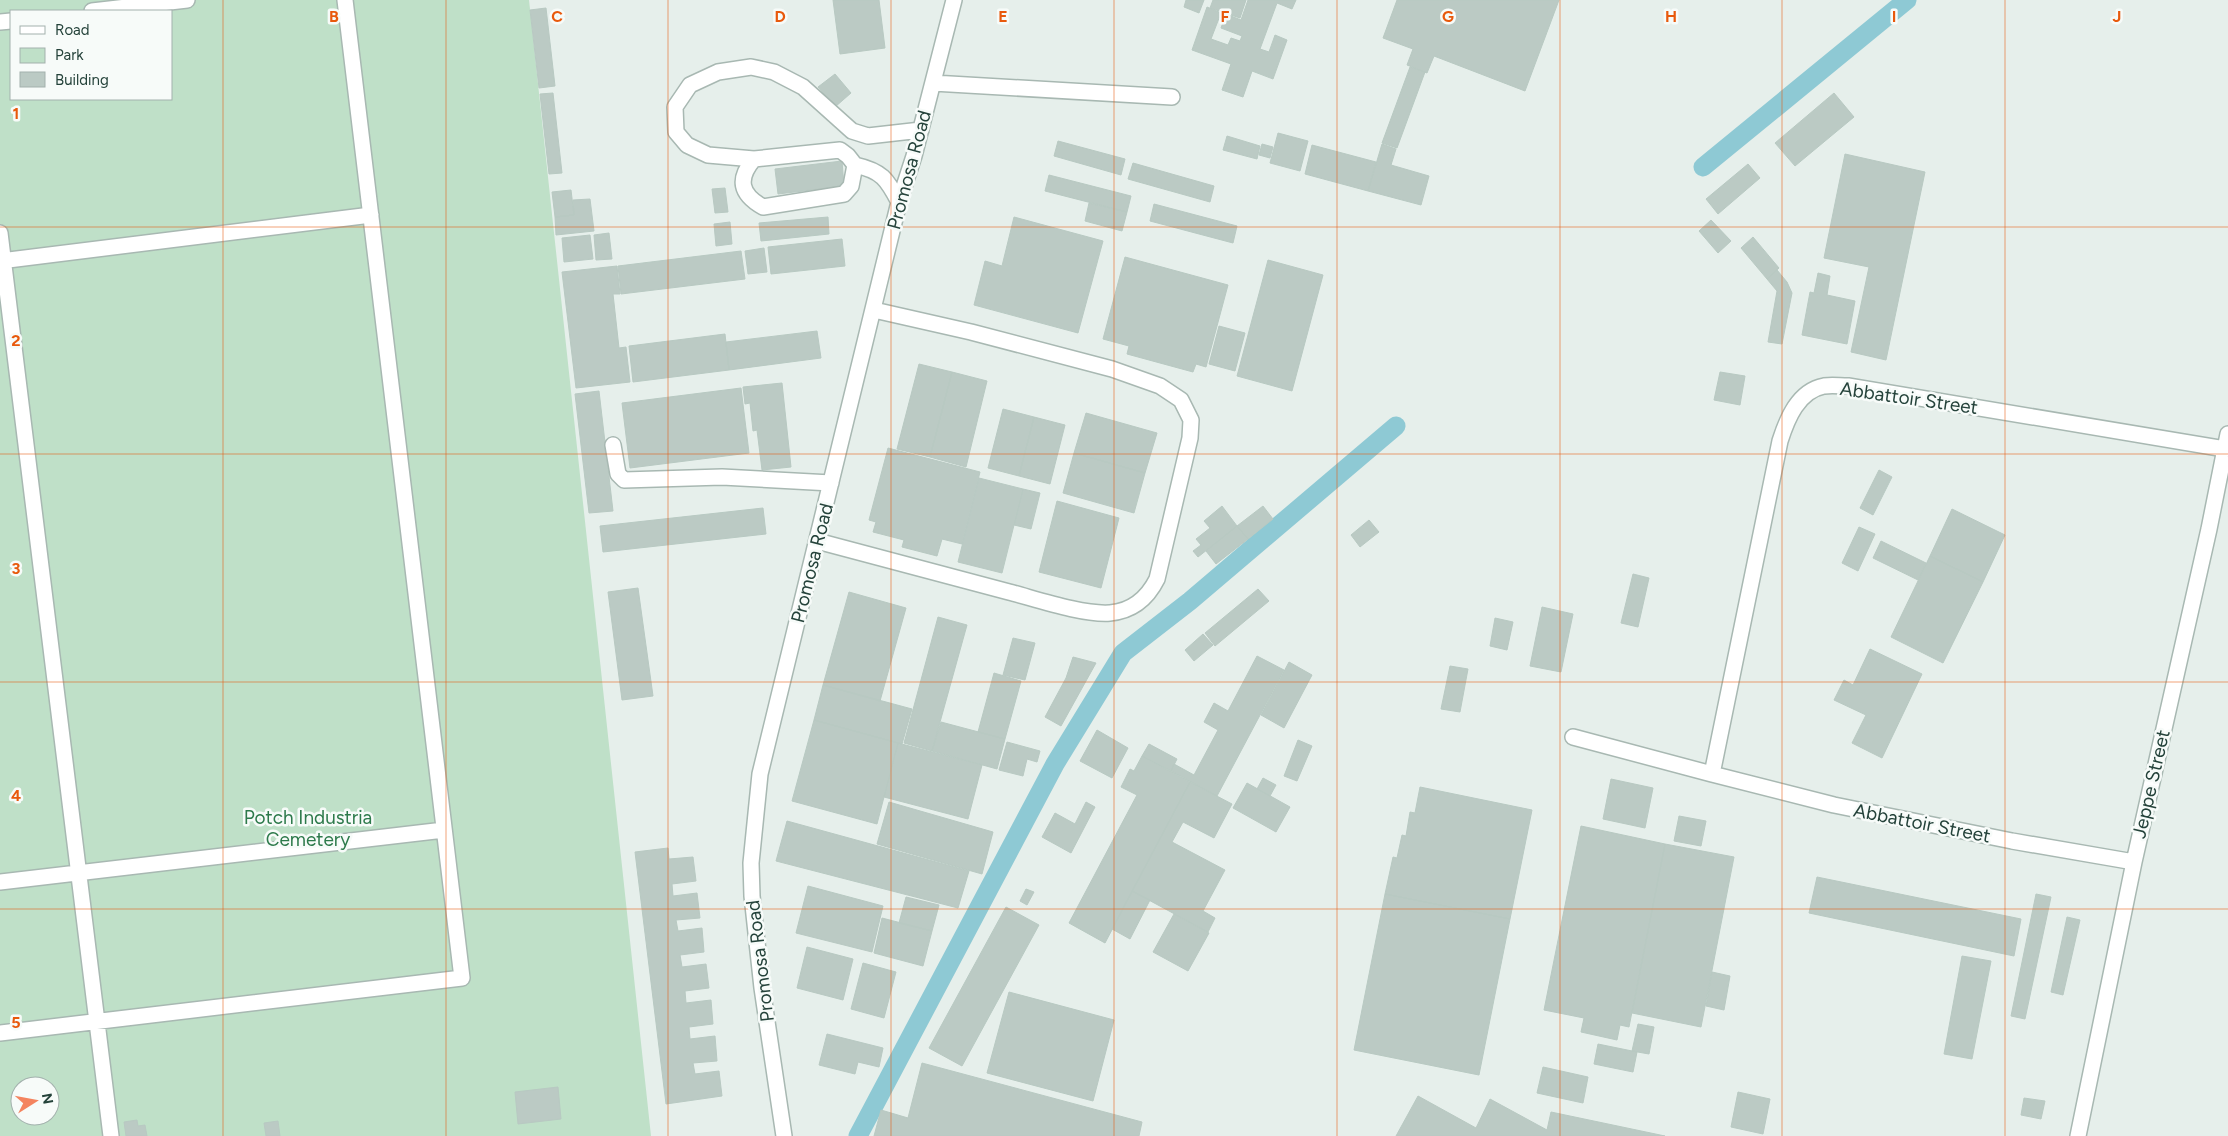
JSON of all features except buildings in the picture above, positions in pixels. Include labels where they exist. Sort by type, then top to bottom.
[{"type":"street","points":[[101,10],[187,0]]},
{"type":"street","points":[[0,1033],[462,978],[345,0]]},
{"type":"street","name":"Promosa Road","points":[[784,1136],[762,988],[752,896],[751,862],[760,774],[899,202],[921,130],[954,0]]},
{"type":"street","points":[[899,202],[881,175],[870,168],[856,165],[840,150],[754,159],[708,155],[687,145],[676,132],[675,107],[690,85],[718,72],[751,67],[774,72],[804,87],[852,130],[868,136],[921,130]]},
{"type":"street","points":[[933,83],[1172,97]]},
{"type":"street","points":[[754,159],[744,170],[744,188],[752,200],[763,207],[844,194],[851,186],[856,165]]},
{"type":"street","points":[[2,261],[371,215]]},
{"type":"street","points":[[0,233],[111,1136]]},
{"type":"street","points":[[817,541],[1026,597],[1080,609],[1109,613],[1132,607],[1152,589],[1157,579],[1181,483],[1190,438],[1191,420],[1181,400],[1170,391],[1138,377],[1103,366],[971,332],[874,310]]},
{"type":"street","name":"Abbattoir Street","points":[[1712,774],[1780,441],[1787,419],[1803,397],[1823,386],[1848,386],[2225,450]]},
{"type":"street","name":"Jeppe Street","points":[[2078,1136],[2134,862],[2228,434]]},
{"type":"street","points":[[612,445],[618,474],[624,480],[722,477],[831,483]]},
{"type":"street","name":"Abbattoir Street","points":[[1573,737],[1834,805],[2012,841],[2134,862]]},
{"type":"street","points":[[0,882],[444,830]]},
{"type":"green space","name":"Potch Industria Cemetery","points":[[0,0],[529,0],[651,1136],[0,1136]]},
{"type":"waterway","points":[[1703,167],[1907,0]]},
{"type":"waterway","points":[[858,1136],[1055,764],[1123,653],[1190,601],[1396,426]]}]
